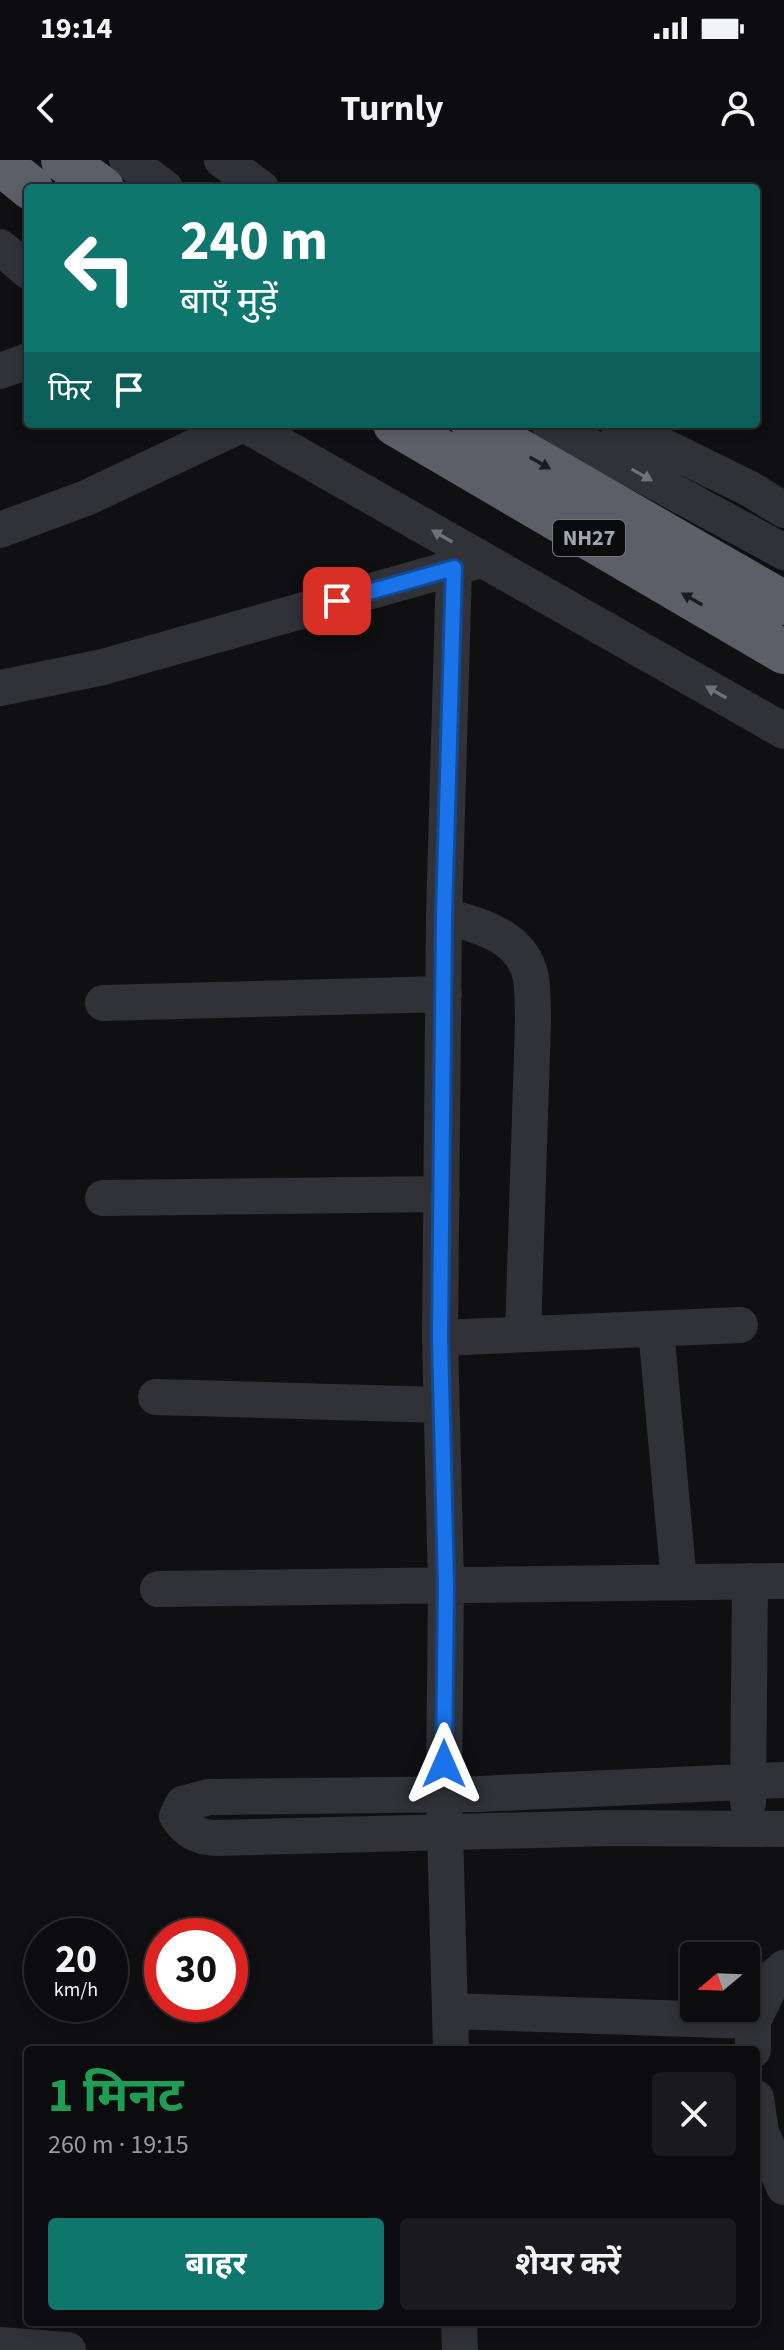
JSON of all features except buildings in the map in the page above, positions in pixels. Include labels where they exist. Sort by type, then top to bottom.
[{"type":"highway","points":[[63,160],[96,184]]},
{"type":"highway","points":[[0,163],[26,184]]},
{"type":"highway","name":"NH27","points":[[402,428],[784,652]]},
{"type":"highway","name":"NH27","points":[[480,428],[784,603]]},
{"type":"street","points":[[127,160],[160,184]]},
{"type":"street","points":[[222,160],[255,184]]},
{"type":"street","points":[[0,247],[24,268]]},
{"type":"street","points":[[0,371],[24,362]]},
{"type":"street","points":[[0,530],[86,498],[235,428]]},
{"type":"street","points":[[250,428],[469,564],[784,731]]},
{"type":"street","points":[[560,428],[784,552]]},
{"type":"street","points":[[626,428],[750,489],[784,510]]},
{"type":"street","points":[[0,688],[103,667],[469,564]]},
{"type":"street","points":[[451,2046],[444,1794],[446,1585],[440,1338],[444,916],[469,564]]},
{"type":"street","points":[[444,916],[494,930],[517,950],[530,975],[533,1022],[523,1334]]},
{"type":"street","points":[[103,1003],[444,994]]},
{"type":"street","points":[[103,1198],[442,1194]]},
{"type":"street","points":[[440,1338],[740,1325]]},
{"type":"street","points":[[656,1329],[679,1582]]},
{"type":"street","points":[[156,1397],[441,1405]]},
{"type":"street","points":[[158,1589],[767,1581],[748,1782],[749,1829]]},
{"type":"street","points":[[784,1780],[444,1794],[209,1797],[183,1804],[177,1816],[186,1829],[199,1837],[613,1828],[784,1829]]},
{"type":"street","points":[[450,2011],[753,2036],[775,1976],[784,1968]]},
{"type":"street","points":[[760,2125],[784,2187]]},
{"type":"street","points":[[459,2326],[460,2350]]},
{"type":"street","points":[[0,2345],[68,2350]]},
{"type":"route","points":[[337,601],[454,568],[444,916],[440,1338],[446,1585],[444,1764]]}]
